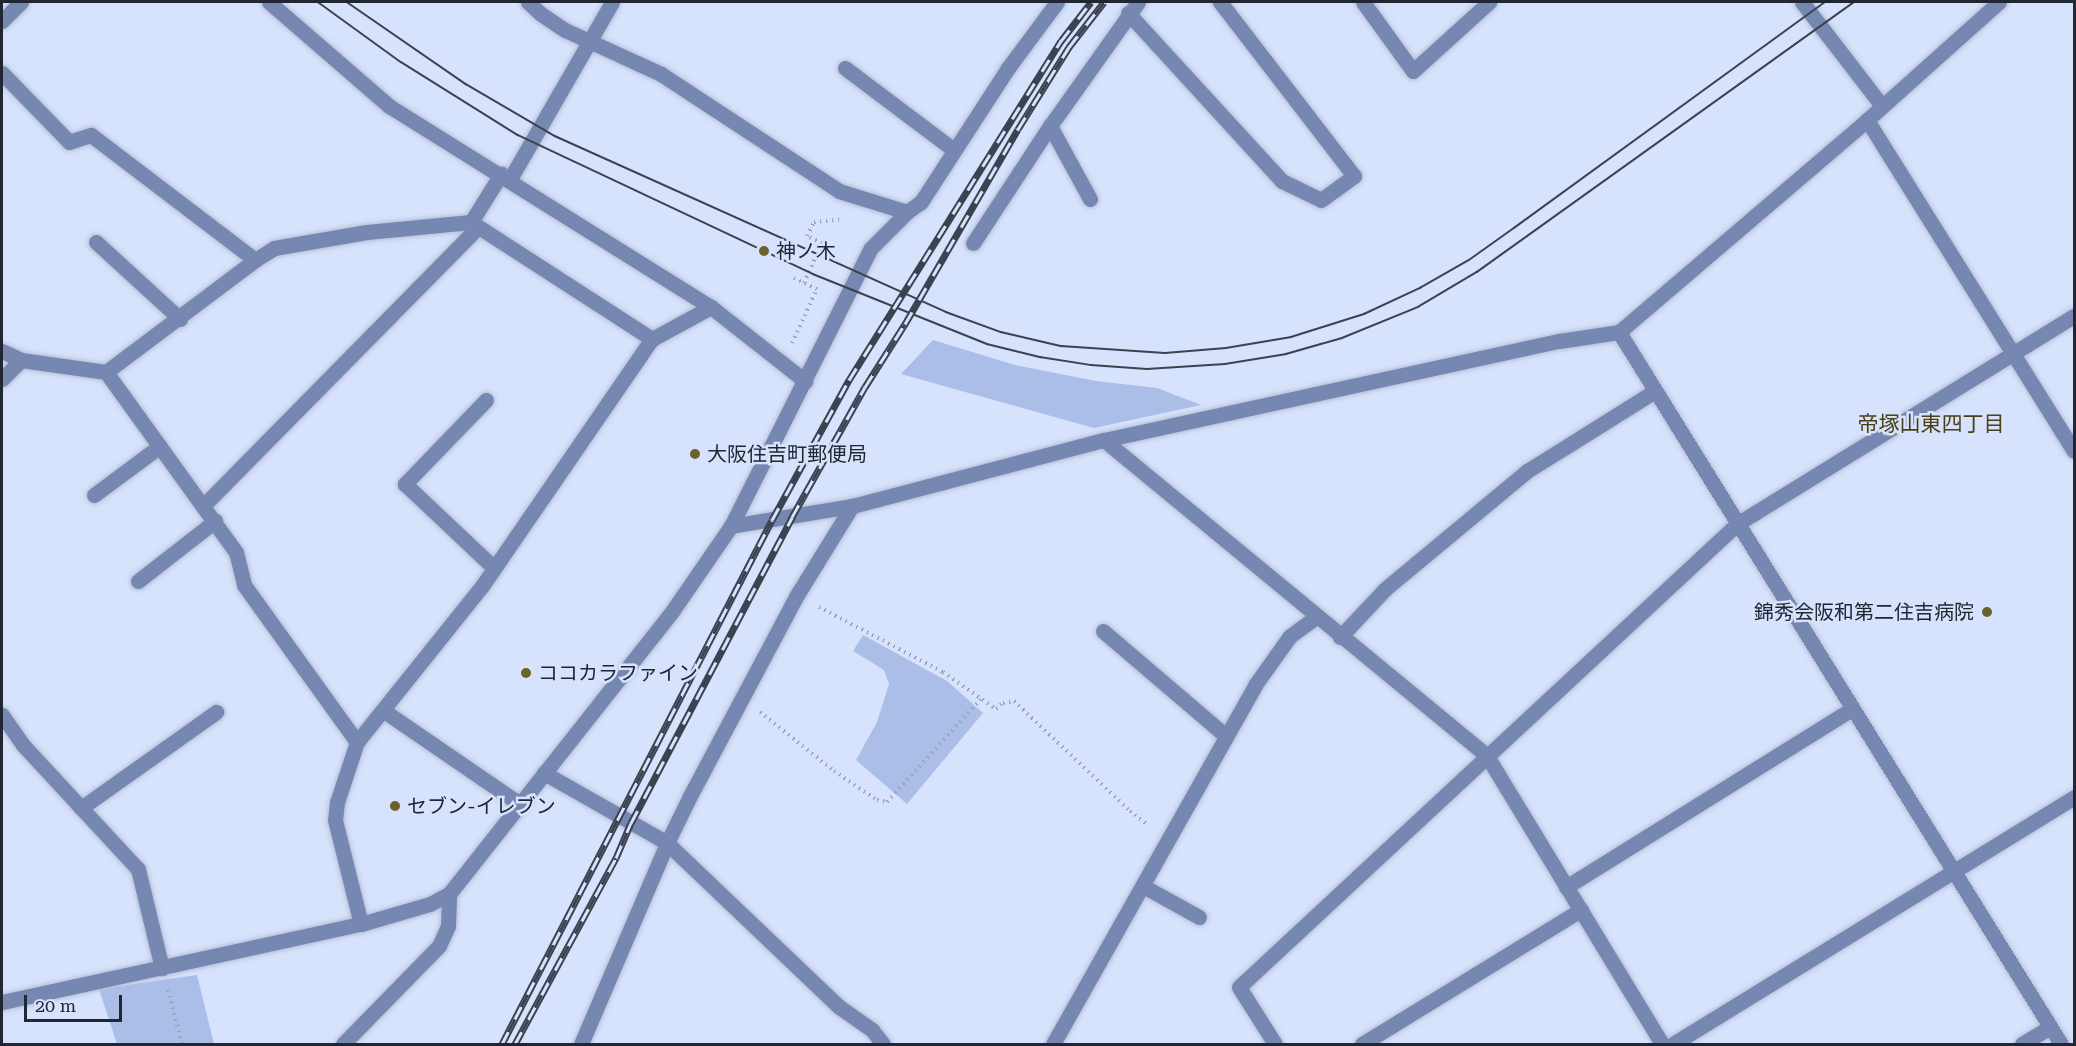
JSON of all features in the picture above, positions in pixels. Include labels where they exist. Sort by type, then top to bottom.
[{"type":"street","points":[[2,21],[21,2]]},
{"type":"street","points":[[269,2],[389,106],[711,307],[805,381]]},
{"type":"street","points":[[528,2],[557,25],[661,74],[839,191],[907,212]]},
{"type":"street","points":[[203,506],[475,224],[612,2]]},
{"type":"street","points":[[2,1002],[361,924],[430,904],[449,894],[673,610],[730,526],[870,248],[907,212],[921,202],[1008,68],[1056,2]]},
{"type":"street","points":[[973,243],[1050,126],[1133,7],[1282,181],[1321,200],[1354,176],[1220,2]]},
{"type":"street","points":[[1363,2],[1413,71],[1489,2]]},
{"type":"street","points":[[1802,2],[1882,106]]},
{"type":"street","points":[[730,526],[852,506],[1104,440],[1559,341],[1618,332],[1867,120],[1999,2]]},
{"type":"street","points":[[845,68],[954,150]]},
{"type":"street","points":[[2,73],[69,142],[91,135],[255,260]]},
{"type":"street","points":[[1867,120],[2074,451]]},
{"type":"street","points":[[1050,126],[1090,199]]},
{"type":"street","points":[[2,351],[21,360],[106,372],[274,248],[367,232],[475,224],[652,339]]},
{"type":"street","points":[[96,242],[180,319]]},
{"type":"street","points":[[361,924],[335,820],[337,802],[357,742],[384,711],[494,568],[652,339],[711,307]]},
{"type":"street","points":[[1275,1044],[1239,987],[1737,524],[2074,316]]},
{"type":"street","points":[[1618,332],[2061,1044]]},
{"type":"street","points":[[2,379],[21,360]]},
{"type":"street","points":[[106,372],[215,521],[236,552],[244,585],[357,742]]},
{"type":"street","points":[[1340,637],[1385,589],[1527,471],[1656,392]]},
{"type":"street","points":[[486,400],[405,484],[494,568]]},
{"type":"street","points":[[1104,440],[1486,756],[1662,1044]]},
{"type":"street","points":[[94,495],[160,446]]},
{"type":"street","points":[[581,1044],[667,843],[797,595],[852,506]]},
{"type":"street","points":[[138,581],[215,521]]},
{"type":"street","points":[[1053,1044],[1256,685],[1290,636],[1316,617]]},
{"type":"street","points":[[1103,631],[1226,736]]},
{"type":"street","points":[[1566,887],[1852,709]]},
{"type":"street","points":[[384,711],[520,804]]},
{"type":"street","points":[[81,808],[216,712]]},
{"type":"street","points":[[2,715],[23,745],[138,870],[162,968]]},
{"type":"street","points":[[544,773],[667,843],[838,1006],[872,1030],[883,1044]]},
{"type":"street","points":[[1673,1044],[2074,798]]},
{"type":"street","points":[[1143,886],[1199,917]]},
{"type":"street","points":[[343,1044],[439,946],[448,927],[449,894]]},
{"type":"street","points":[[1362,1044],[1581,910]]},
{"type":"street","points":[[2022,1044],[2050,1027]]},
{"type":"path","points":[[804,283],[822,243],[807,236],[814,222]]},
{"type":"path","points":[[789,348],[817,289],[793,278]]},
{"type":"path","points":[[797,595],[943,672],[996,709],[1014,701],[1130,811],[1167,839]]},
{"type":"path","points":[[742,697],[788,737],[834,771],[877,800],[886,802],[981,699]]},
{"type":"path","points":[[162,968],[182,1044]]},
{"type":"shaded area","points":[[933,340],[1015,365],[1096,381],[1157,388],[1201,405],[1094,428],[901,374]]},
{"type":"shaded area","points":[[863,635],[947,681],[983,713],[907,804],[856,760],[877,722],[889,684],[884,670],[853,651]]},
{"type":"shaded area","points":[[197,975],[214,1044],[117,1044],[99,989]]},
{"type":"tram line","points":[[318,2],[401,62],[518,135],[813,274],[987,344],[1040,357],[1091,365],[1147,369],[1225,364],[1286,354],[1342,338],[1418,307],[1477,272],[1854,2]]},
{"type":"tram line","points":[[347,2],[466,84],[555,136],[946,312],[1001,332],[1061,346],[1165,353],[1226,348],[1291,337],[1364,314],[1420,288],[1469,260],[1825,2]]},
{"type":"railway","points":[[502,1044],[772,520],[849,380],[1061,41],[1091,2]]},
{"type":"railway","points":[[515,1044],[616,858],[631,823],[792,517],[865,387],[905,324],[1018,129],[1069,47],[1104,2]]},
{"type":"place","name":"神ノ木","points":[[764,251]]},
{"type":"place","name":"大阪住吉町郵便局","points":[[695,454]]},
{"type":"place","name":"錦秀会阪和第二住吉病院","points":[[1987,612]]},
{"type":"place","name":"ココカラファイン","points":[[526,673]]},
{"type":"place","name":"セブン-イレブン","points":[[395,806]]},
{"type":"district","name":"帝塚山東四丁目","points":[[1931,424]]}]
